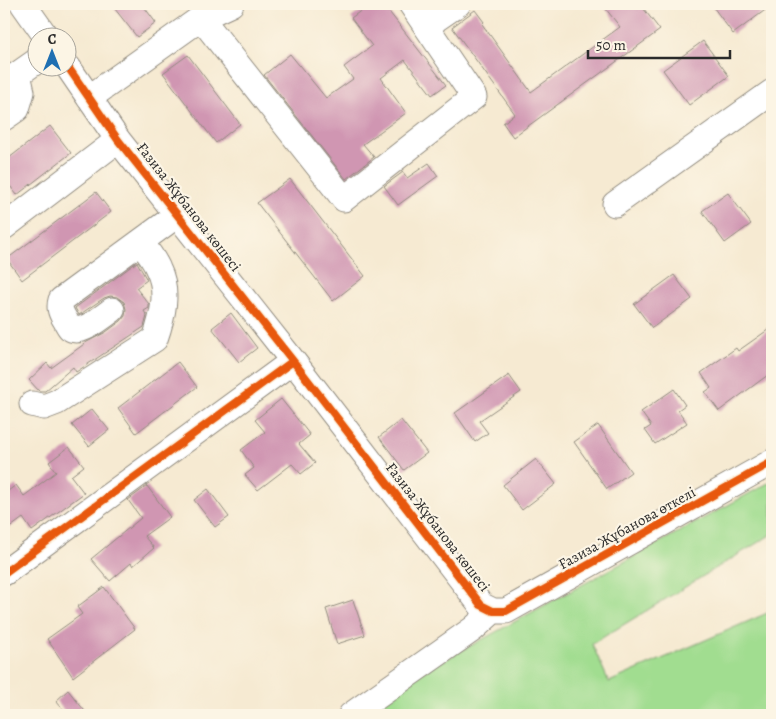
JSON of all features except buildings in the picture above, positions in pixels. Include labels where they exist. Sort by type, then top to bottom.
[{"type":"street","points":[[23,4],[40,28]]},
{"type":"street","points":[[89,98],[205,11],[231,4]]},
{"type":"street","points":[[205,11],[344,199],[474,97],[411,4]]},
{"type":"street","points":[[426,26],[458,4]]},
{"type":"street","points":[[4,118],[17,109],[22,92],[20,67]]},
{"type":"street","name":"Ғазиза Жұбанова көшесі","points":[[75,78],[118,140],[293,361],[481,605],[493,611]]},
{"type":"street","points":[[615,204],[772,92]]},
{"type":"street","points":[[4,228],[118,140]]},
{"type":"street","points":[[112,310],[86,328],[76,330],[70,328],[61,314],[59,306],[61,300],[177,215]]},
{"type":"street","points":[[32,404],[44,407],[57,402],[155,339],[161,321],[165,296],[159,270],[141,242]]},
{"type":"street","points":[[4,573],[293,361]]},
{"type":"street","name":"Ғазиза Жұбанова өткелі","points":[[493,611],[506,611],[772,462]]},
{"type":"street","points":[[351,715],[473,629],[493,611]]},
{"type":"green space","points":[[772,481],[772,534],[592,644],[609,682],[772,611],[772,715],[344,715]]},
{"type":"cycle path","points":[[76,78],[118,140],[293,361],[481,605],[493,611],[506,611],[772,462]]},
{"type":"cycle path","points":[[4,573],[293,361]]}]
